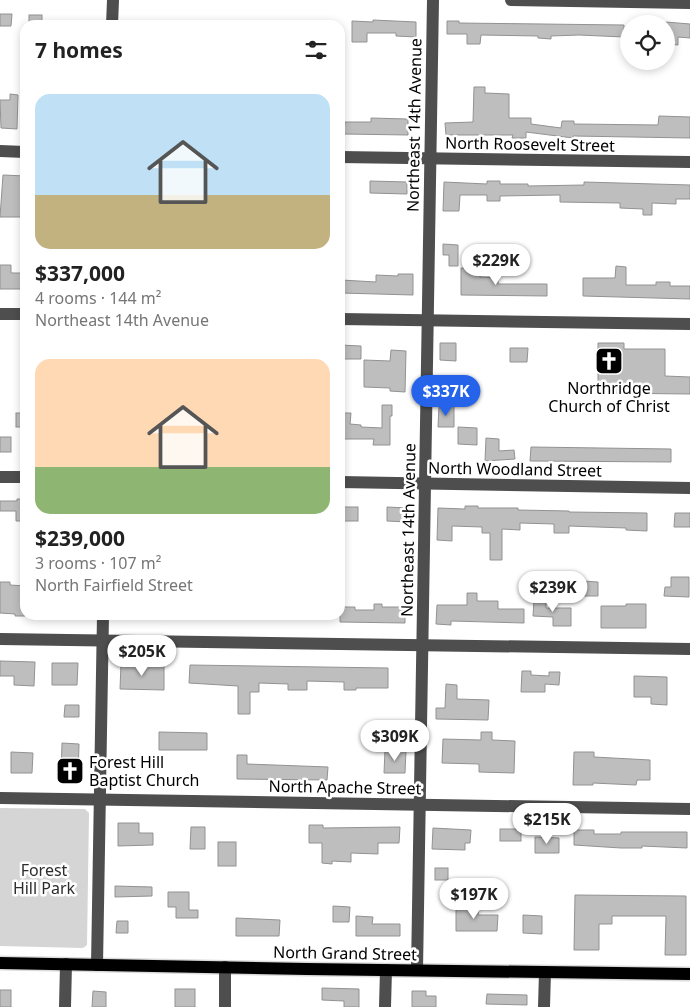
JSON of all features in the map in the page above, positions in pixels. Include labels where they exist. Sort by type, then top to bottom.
[{"type":"main road","name":"North Grand Street","points":[[0,963],[690,974]]},
{"type":"street","points":[[112,0],[112,20]]},
{"type":"street","name":"Northeast 14th Avenue","points":[[417,970],[433,0]]},
{"type":"street","points":[[511,0],[690,3]]},
{"type":"street","points":[[0,152],[20,152]]},
{"type":"street","name":"North Roosevelt Street","points":[[345,157],[690,162]]},
{"type":"street","points":[[0,314],[20,314]]},
{"type":"street","points":[[345,319],[690,324]]},
{"type":"street","points":[[0,477],[20,477]]},
{"type":"street","name":"North Woodland Street","points":[[345,482],[690,488]]},
{"type":"street","points":[[97,965],[103,620]]},
{"type":"street","points":[[0,639],[690,649]]},
{"type":"street","name":"North Apache Street","points":[[0,798],[690,809]]},
{"type":"street","points":[[65,1007],[66,964]]},
{"type":"street","points":[[225,967],[225,1007]]},
{"type":"street","points":[[385,1007],[386,970]]},
{"type":"street","points":[[544,1007],[545,972]]},
{"type":"green space","name":"Forest Hill Park","points":[[0,808],[85,809],[89,813],[87,945],[83,948],[0,946]]},
{"type":"building","points":[[0,14],[12,14],[11,26],[0,26]]},
{"type":"building","points":[[29,15],[42,15],[42,20],[29,20]]},
{"type":"building","points":[[373,20],[416,22],[416,37],[396,36],[396,33],[367,33],[367,42],[352,42],[352,21],[373,22]]},
{"type":"building","points":[[447,21],[459,21],[459,23],[620,25],[620,37],[579,35],[551,36],[551,39],[538,38],[538,36],[481,35],[480,44],[467,44],[467,34],[447,34]]},
{"type":"building","points":[[675,23],[690,24],[690,38],[678,37],[678,45],[675,45]]},
{"type":"building","points":[[474,87],[485,87],[485,93],[509,94],[509,118],[531,118],[531,124],[561,128],[562,121],[574,121],[574,124],[658,125],[659,116],[690,117],[690,138],[573,136],[573,138],[526,132],[526,138],[512,138],[513,135],[446,135],[445,123],[473,122]]},
{"type":"building","points":[[10,94],[18,95],[17,129],[1,128],[0,100],[10,100]]},
{"type":"building","points":[[371,118],[408,119],[408,135],[345,134],[345,122],[371,122]]},
{"type":"building","points":[[3,175],[20,176],[20,217],[0,217]]},
{"type":"building","points":[[370,181],[407,182],[407,194],[370,193]]},
{"type":"building","points":[[487,181],[500,181],[500,184],[528,184],[528,186],[584,185],[584,182],[690,185],[690,199],[676,199],[676,204],[652,203],[652,215],[643,215],[643,209],[620,208],[620,203],[560,202],[560,195],[500,196],[500,201],[487,201],[487,195],[460,195],[459,211],[443,211],[444,182],[487,184]]},
{"type":"building","points":[[443,244],[458,245],[458,266],[449,266],[449,255],[443,255]]},
{"type":"building","points":[[0,265],[11,265],[11,273],[20,273],[20,289],[0,289]]},
{"type":"building","points":[[616,266],[626,267],[626,285],[656,285],[656,282],[670,282],[670,286],[690,286],[690,299],[583,296],[583,278],[615,278]]},
{"type":"building","points":[[461,268],[480,269],[480,277],[498,278],[498,284],[547,284],[547,296],[461,295]]},
{"type":"building","points":[[398,274],[413,274],[413,295],[345,293],[345,280],[376,282],[376,275],[398,276]]},
{"type":"building","points":[[440,343],[456,343],[456,361],[440,360]]},
{"type":"building","points":[[598,343],[624,343],[624,349],[665,349],[665,376],[690,377],[690,394],[598,393]]},
{"type":"building","points":[[345,345],[361,346],[361,359],[345,359]]},
{"type":"building","points":[[510,348],[528,348],[527,362],[510,362]]},
{"type":"building","points":[[391,350],[406,351],[405,392],[390,391],[390,388],[364,387],[364,360],[390,361]]},
{"type":"building","points":[[382,405],[392,405],[390,445],[373,445],[374,439],[345,439],[345,413],[351,413],[350,424],[361,425],[361,427],[382,428]]},
{"type":"building","points":[[439,406],[454,406],[454,427],[438,427]]},
{"type":"building","points":[[16,413],[20,413],[20,427],[16,427]]},
{"type":"building","points":[[458,427],[477,428],[477,445],[458,444]]},
{"type":"building","points":[[0,437],[11,437],[11,452],[0,452]]},
{"type":"building","points":[[486,438],[499,439],[499,451],[514,450],[515,459],[485,461]]},
{"type":"building","points":[[531,447],[671,449],[671,462],[530,461]]},
{"type":"building","points":[[17,499],[20,499],[20,521],[16,521],[16,511],[0,511],[0,501],[17,501]]},
{"type":"building","points":[[465,506],[569,512],[647,513],[647,531],[626,530],[626,528],[569,526],[569,533],[554,533],[554,524],[520,523],[520,530],[502,529],[502,560],[490,560],[490,533],[482,533],[482,527],[452,526],[452,541],[437,540],[438,508],[465,509]]},
{"type":"building","points":[[345,507],[358,507],[358,521],[345,521]]},
{"type":"building","points":[[387,507],[408,508],[408,522],[387,521]]},
{"type":"building","points":[[675,513],[690,513],[690,527],[674,527]]},
{"type":"building","points":[[671,577],[689,577],[689,597],[664,596],[665,587],[671,587]]},
{"type":"building","points":[[583,581],[598,582],[598,596],[582,596]]},
{"type":"building","points":[[0,582],[10,582],[10,585],[20,586],[20,616],[0,613]]},
{"type":"building","points":[[467,593],[477,593],[477,601],[498,601],[498,609],[524,609],[524,623],[451,621],[451,625],[436,624],[437,605],[467,605]]},
{"type":"building","points":[[534,600],[546,600],[546,608],[571,608],[571,626],[553,626],[553,617],[533,616]]},
{"type":"building","points":[[374,604],[382,604],[382,607],[405,607],[405,623],[340,622],[340,620],[345,620],[345,607],[355,607],[355,610],[374,610]]},
{"type":"building","points":[[626,604],[646,604],[646,628],[601,628],[601,606],[626,606]]},
{"type":"building","points":[[0,661],[35,662],[34,686],[14,685],[14,676],[0,676]]},
{"type":"building","points":[[52,663],[78,663],[77,685],[52,685]]},
{"type":"building","points":[[121,664],[164,665],[164,690],[120,689]]},
{"type":"building","points":[[190,665],[388,668],[388,688],[344,690],[344,682],[307,681],[307,690],[288,690],[288,684],[259,683],[259,692],[250,692],[250,714],[238,714],[238,686],[189,683]]},
{"type":"building","points":[[522,671],[531,671],[531,675],[549,676],[549,672],[560,672],[559,685],[545,684],[545,692],[521,692]]},
{"type":"building","points":[[634,676],[667,677],[667,705],[651,704],[651,697],[634,697]]},
{"type":"building","points":[[446,684],[457,685],[457,699],[489,700],[488,720],[436,719],[436,708],[445,708]]},
{"type":"building","points":[[65,705],[79,705],[79,717],[64,717]]},
{"type":"building","points":[[159,732],[207,733],[207,750],[159,750]]},
{"type":"building","points":[[481,732],[492,732],[492,740],[515,741],[514,773],[479,772],[479,764],[442,763],[443,739],[481,740]]},
{"type":"building","points":[[62,743],[79,744],[78,779],[61,778]]},
{"type":"building","points":[[385,750],[406,750],[405,773],[384,773]]},
{"type":"building","points":[[11,752],[33,753],[32,773],[11,773]]},
{"type":"building","points":[[574,752],[594,752],[594,757],[650,760],[650,780],[637,780],[636,785],[593,783],[593,785],[573,785]]},
{"type":"building","points":[[237,755],[247,755],[247,764],[328,767],[327,780],[237,779]]},
{"type":"building","points":[[118,823],[139,823],[139,833],[153,833],[153,845],[118,846]]},
{"type":"building","points":[[309,825],[323,825],[323,828],[400,827],[399,843],[378,843],[378,854],[351,853],[351,862],[332,861],[332,864],[322,863],[322,843],[309,843]]},
{"type":"building","points":[[191,827],[205,827],[205,849],[190,849]]},
{"type":"building","points":[[433,828],[471,830],[470,843],[465,843],[465,850],[432,849]]},
{"type":"building","points":[[500,829],[521,829],[521,841],[500,841]]},
{"type":"building","points":[[574,830],[594,830],[594,834],[687,832],[687,848],[642,846],[642,848],[621,848],[574,845]]},
{"type":"building","points":[[535,837],[559,838],[559,853],[535,853]]},
{"type":"building","points":[[218,842],[236,842],[236,866],[218,866]]},
{"type":"building","points":[[435,868],[448,868],[448,880],[435,880]]},
{"type":"building","points":[[115,886],[152,887],[152,896],[115,897]]},
{"type":"building","points":[[168,892],[189,892],[189,910],[198,910],[198,918],[176,918],[176,907],[168,907]]},
{"type":"building","points":[[575,895],[686,896],[686,955],[665,955],[666,916],[612,916],[612,924],[599,924],[599,950],[574,950]]},
{"type":"building","points":[[456,905],[479,905],[478,915],[498,915],[497,931],[456,931]]},
{"type":"building","points":[[333,906],[350,907],[349,922],[333,922]]},
{"type":"building","points":[[523,915],[542,916],[542,934],[523,933]]},
{"type":"building","points":[[356,916],[373,917],[372,924],[400,924],[400,936],[356,936]]},
{"type":"building","points":[[236,918],[280,920],[279,936],[236,936]]},
{"type":"building","points":[[117,921],[128,921],[128,933],[116,933]]},
{"type":"building","points":[[322,988],[359,989],[359,1007],[344,1007],[344,1001],[322,1000]]},
{"type":"building","points":[[175,989],[195,989],[195,1007],[175,1007]]},
{"type":"building","points":[[0,990],[11,990],[11,1007],[0,1007]]},
{"type":"building","points":[[93,991],[106,992],[106,1007],[92,1007]]},
{"type":"building","points":[[412,991],[426,991],[426,996],[436,996],[436,1007],[412,1007]]},
{"type":"building","points":[[487,994],[527,995],[527,1005],[486,1004]]},
{"type":"place","name":"Northridge Church of Christ","points":[[609,361]]},
{"type":"place","name":"Forest Hill Baptist Church","points":[[70,771]]}]
